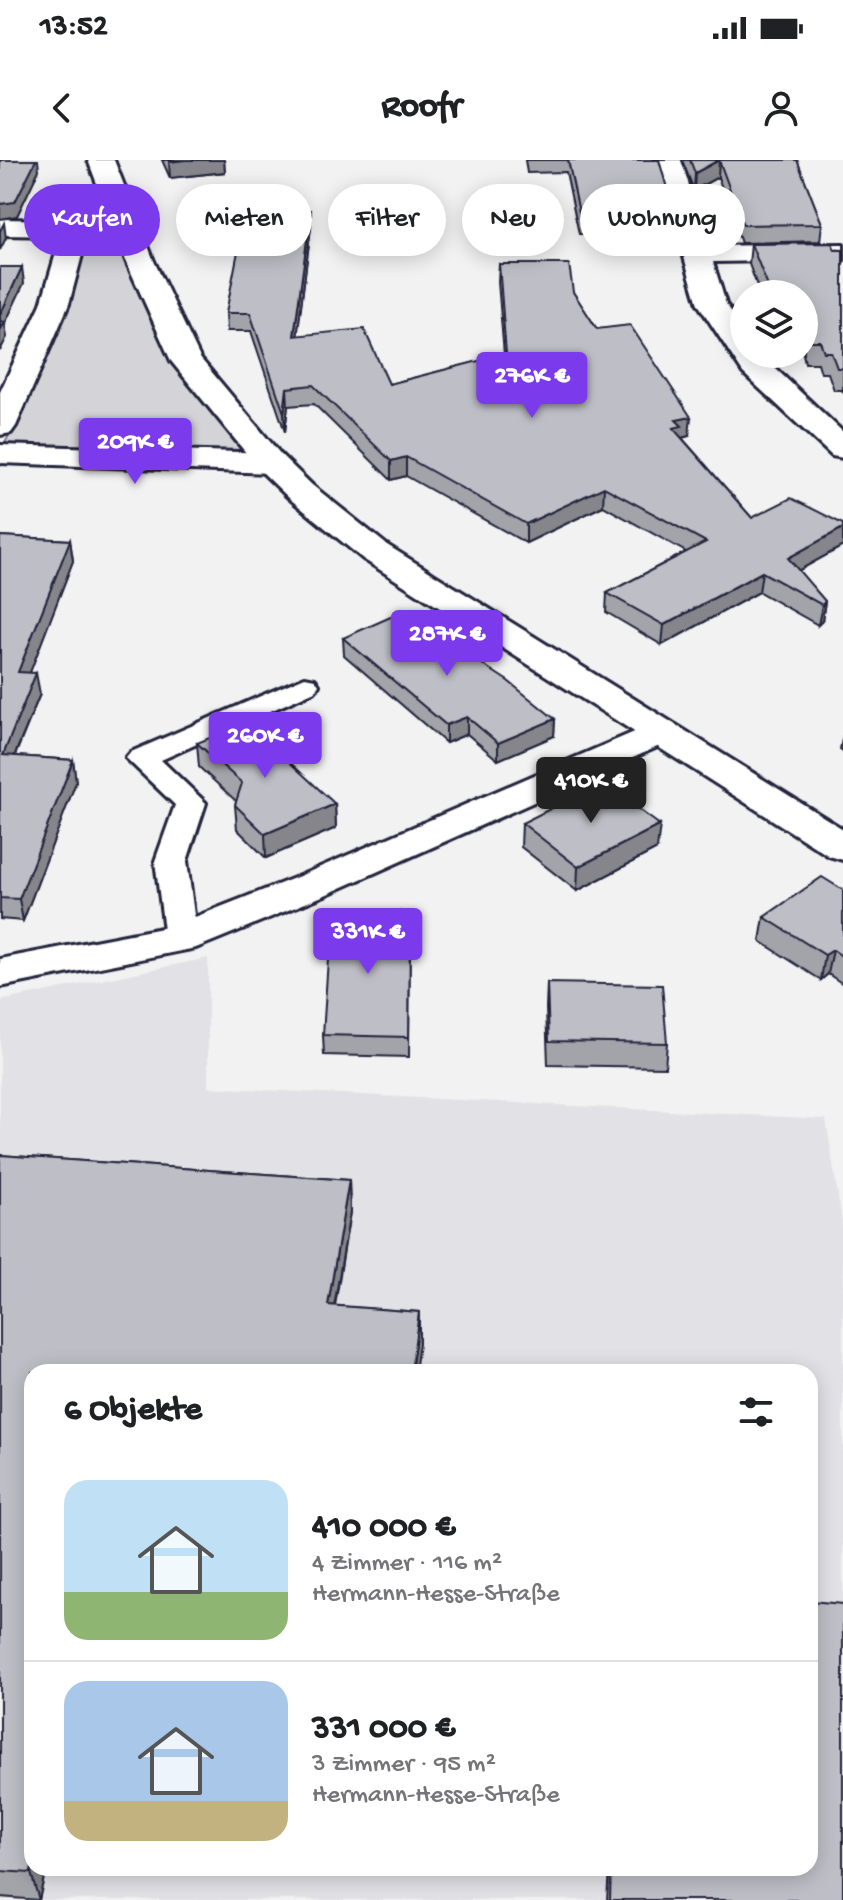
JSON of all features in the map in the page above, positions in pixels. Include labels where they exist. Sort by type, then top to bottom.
[{"type":"street","points":[[101,160],[110,184]]},
{"type":"street","points":[[668,160],[675,184]]},
{"type":"street","points":[[0,227],[24,228]]},
{"type":"street","points":[[745,253],[843,252]]},
{"type":"street","points":[[0,426],[55,304],[68,256]]},
{"type":"street","points":[[139,256],[186,361],[271,463],[375,552],[843,847]]},
{"type":"street","points":[[698,256],[712,304],[730,331]]},
{"type":"street","points":[[755,368],[843,449]]},
{"type":"street","points":[[0,454],[271,463]]},
{"type":"street","points":[[0,973],[181,938],[311,886],[660,732]]},
{"type":"lane","points":[[181,938],[171,861],[191,803],[141,758],[305,685]]},
{"type":"shaded area","points":[[80,256],[130,256],[251,456],[3,448],[67,305]]},
{"type":"shaded area","points":[[208,958],[208,1087],[826,1119],[843,1228],[843,1900],[0,1900],[0,1001]]},
{"type":"building","points":[[0,160],[36,160],[15,202],[0,204]]},
{"type":"building","points":[[568,160],[659,160],[666,184],[580,184],[580,217]]},
{"type":"building","points":[[690,160],[719,160],[695,173]]},
{"type":"building","points":[[719,160],[797,160],[822,224],[745,225],[745,184],[728,184]]},
{"type":"building","points":[[832,243],[835,250],[843,250],[843,368],[837,368],[831,352],[824,352],[818,341],[818,280],[765,280],[751,244]]},
{"type":"building","points":[[237,256],[305,256],[294,336],[364,329],[389,384],[506,354],[499,264],[569,264],[573,292],[597,329],[630,325],[691,417],[676,420],[682,426],[673,428],[752,518],[791,498],[843,524],[843,528],[788,558],[825,601],[822,605],[762,572],[664,625],[607,593],[706,542],[604,487],[526,524],[406,457],[391,461],[313,385],[287,388],[284,413],[250,313],[226,313]]},
{"type":"building","points":[[0,267],[22,267],[0,315]]},
{"type":"building","points":[[0,536],[70,540],[18,672],[36,673],[3,755],[73,760],[19,899],[0,898]]},
{"type":"building","points":[[402,612],[508,681],[555,719],[498,743],[467,717],[446,725],[343,638]]},
{"type":"building","points":[[247,723],[335,804],[265,834],[235,805],[242,783],[197,743]]},
{"type":"building","points":[[602,783],[660,825],[578,867],[522,823]]},
{"type":"building","points":[[822,877],[843,890],[843,957],[833,950],[825,955],[764,917]]},
{"type":"building","points":[[331,913],[399,913],[398,929],[410,929],[409,1037],[323,1035]]},
{"type":"building","points":[[547,983],[662,985],[667,1043],[549,1041]]},
{"type":"building","points":[[0,1155],[349,1180],[328,1305],[419,1312],[412,1364],[24,1364],[24,1873],[0,1871]]},
{"type":"building","points":[[818,1602],[843,1604],[843,1900],[610,1900],[611,1876],[818,1876]]}]
